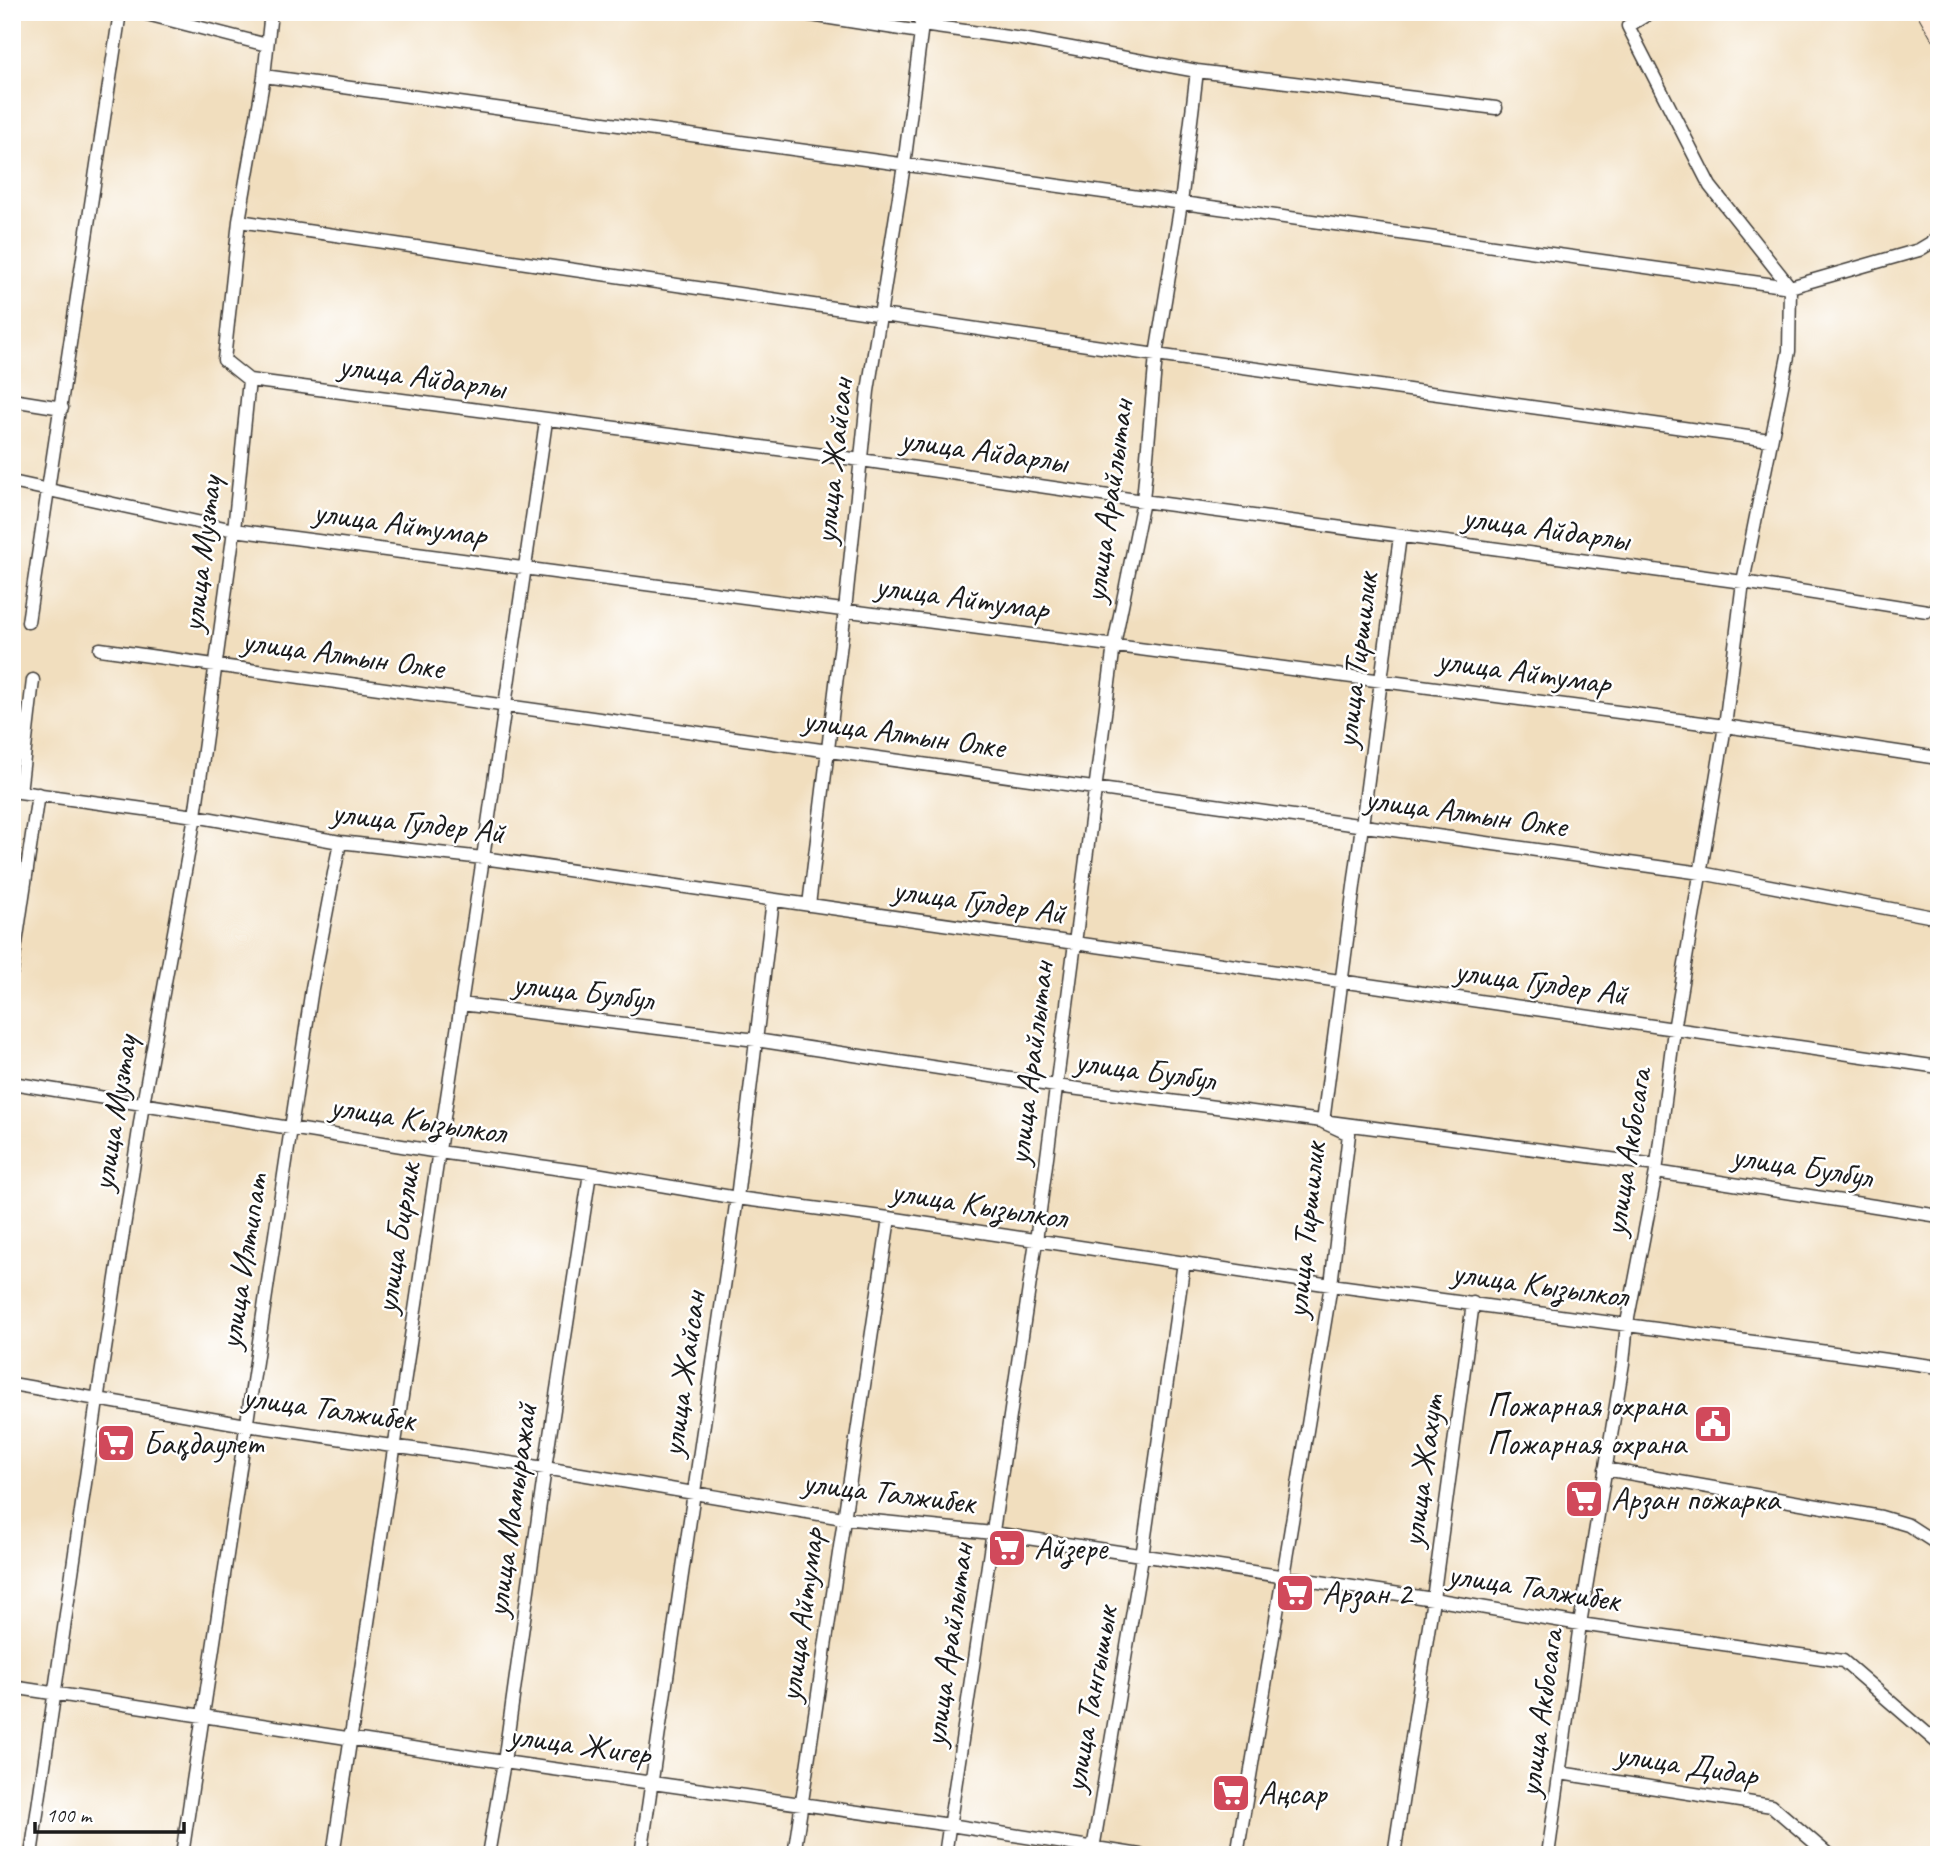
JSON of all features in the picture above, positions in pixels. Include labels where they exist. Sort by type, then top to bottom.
[{"type":"street","points":[[28,622],[120,12]]},
{"type":"street","points":[[139,12],[267,45]]},
{"type":"street","points":[[249,380],[224,360],[239,221],[264,75],[271,12]]},
{"type":"street","points":[[792,12],[1022,40],[1197,71],[1496,108]]},
{"type":"street","points":[[915,12],[921,28]]},
{"type":"street","points":[[1651,12],[1628,26],[1710,186],[1790,287]]},
{"type":"street","points":[[1927,12],[1939,33]]},
{"type":"street","name":"улица Жайсан","points":[[809,905],[845,610],[868,391],[904,165],[921,28]]},
{"type":"street","name":"улица Арайлытан","points":[[945,1855],[1036,1241],[1114,645],[1143,501],[1156,355],[1181,203],[1197,71]]},
{"type":"street","points":[[264,75],[1790,287],[1919,250],[1939,238]]},
{"type":"street","points":[[239,221],[1156,355],[1770,440]]},
{"type":"street","name":"улица Акбосага","points":[[1548,1855],[1580,1624],[1623,1363],[1627,1323],[1656,1168],[1674,1030],[1725,726],[1743,583],[1789,351],[1790,287]]},
{"type":"street","name":"улица Айдарлы","points":[[249,380],[546,421],[861,460],[1927,611]]},
{"type":"street","name":"улица Музтау","points":[[31,1855],[143,1104],[195,816],[234,530],[249,380]]},
{"type":"street","points":[[12,400],[62,408]]},
{"type":"street","name":"улица Бирлик","points":[[333,1855],[546,421]]},
{"type":"street","name":"улица Айтумар","points":[[12,482],[50,488],[234,530],[1725,726],[1938,758]]},
{"type":"street","name":"улица Тиршилик","points":[[1237,1855],[1331,1285],[1349,1133],[1324,1122],[1400,536]]},
{"type":"street","name":"улица Алтын Олке","points":[[100,649],[1701,873],[1939,918]]},
{"type":"street","points":[[16,791],[33,680]]},
{"type":"street","name":"улица Гулдер Ай","points":[[16,791],[195,816],[340,842],[483,858],[1939,1067]]},
{"type":"street","points":[[12,971],[38,794]]},
{"type":"street","name":"улица Илтипат","points":[[182,1855],[312,988],[340,842]]},
{"type":"street","name":"улица Жайсан","points":[[641,1855],[737,1198],[773,900]]},
{"type":"street","name":"улица Булбул","points":[[461,1004],[756,1040],[1056,1086],[1656,1168],[1939,1216]]},
{"type":"street","name":"улица Кызылкол","points":[[12,1083],[737,1198],[1331,1285],[1939,1367]]},
{"type":"street","name":"улица Мамыражай","points":[[488,1855],[590,1173]]},
{"type":"street","name":"улица Айтумар","points":[[793,1855],[888,1218]]},
{"type":"street","name":"улица Тангышык","points":[[1092,1851],[1142,1557],[1184,1262]]},
{"type":"street","name":"улица Жахут","points":[[1394,1855],[1433,1599],[1473,1303]]},
{"type":"street","name":"улица Талжибек","points":[[12,1384],[97,1401],[545,1468],[843,1518],[993,1533],[1433,1599],[1580,1624],[1843,1661],[1939,1745]]},
{"type":"street","points":[[1605,1469],[1881,1517],[1908,1525],[1939,1545]]},
{"type":"street","name":"улица Жигер","points":[[12,1687],[504,1762],[950,1825],[1092,1851],[1140,1855]]},
{"type":"street","name":"улица Дидар","points":[[1560,1773],[1772,1806],[1829,1855]]},
{"type":"place","name":"Пожарная охрана Пожарная охрана","points":[[1713,1424]]},
{"type":"place","name":"Бақдаулет","points":[[116,1443]]},
{"type":"place","name":"Арзан пожарка","points":[[1584,1499]]},
{"type":"place","name":"Айзере","points":[[1007,1548]]},
{"type":"place","name":"Арзан 2","points":[[1295,1593]]},
{"type":"place","name":"Аңсар","points":[[1231,1793]]}]
